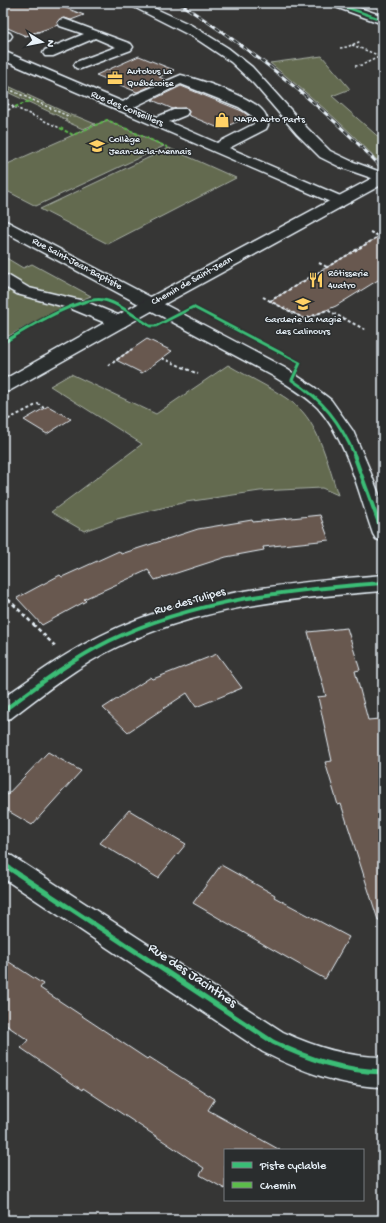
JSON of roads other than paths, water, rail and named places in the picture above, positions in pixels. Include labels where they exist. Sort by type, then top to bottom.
[{"type":"street","points":[[134,3],[190,30],[211,42],[235,60],[325,154],[338,162],[364,170],[382,178]]},
{"type":"street","points":[[334,3],[383,20]]},
{"type":"street","points":[[53,77],[127,47],[64,23]]},
{"type":"street","points":[[22,63],[94,34]]},
{"type":"street","points":[[49,53],[80,65]]},
{"type":"street","name":"Rue des Conseillers","points":[[3,55],[53,77],[128,104],[157,122],[340,201]]},
{"type":"street","points":[[101,57],[116,64]]},
{"type":"street","points":[[128,104],[181,79],[248,106],[258,114],[262,124],[261,126],[218,148]]},
{"type":"street","points":[[128,104],[145,102],[151,99]]},
{"type":"street","points":[[157,122],[181,112]]},
{"type":"street","name":"Chemin de Saint-Jean","points":[[3,387],[151,304],[382,178]]},
{"type":"street","name":"Rue Saint-Jean-Baptiste","points":[[3,225],[279,372],[298,384],[324,404],[340,426],[347,440],[383,534]]},
{"type":"street","points":[[3,279],[23,290],[50,293],[119,322]]},
{"type":"street","name":"Rue des Tulipes","points":[[3,711],[49,678],[90,652],[132,631],[165,618],[212,604],[263,594],[383,583]]},
{"type":"street","name":"Rue des Jacinthes","points":[[3,864],[273,1042],[320,1062],[373,1073],[383,1072]]},
{"type":"railway","points":[[179,3],[234,40],[286,80],[360,145],[383,169]]},
{"type":"place","name":"Autobus La Québécoise","points":[[115,78]]},
{"type":"place","name":"NAPA Auto Parts","points":[[222,120]]},
{"type":"place","name":"Collège Jean-de-la-Mennais","points":[[97,146]]},
{"type":"place","name":"Rôtisserie 4uatro","points":[[316,280]]},
{"type":"place","name":"Garderie La Magie des Calinours","points":[[303,304]]}]
